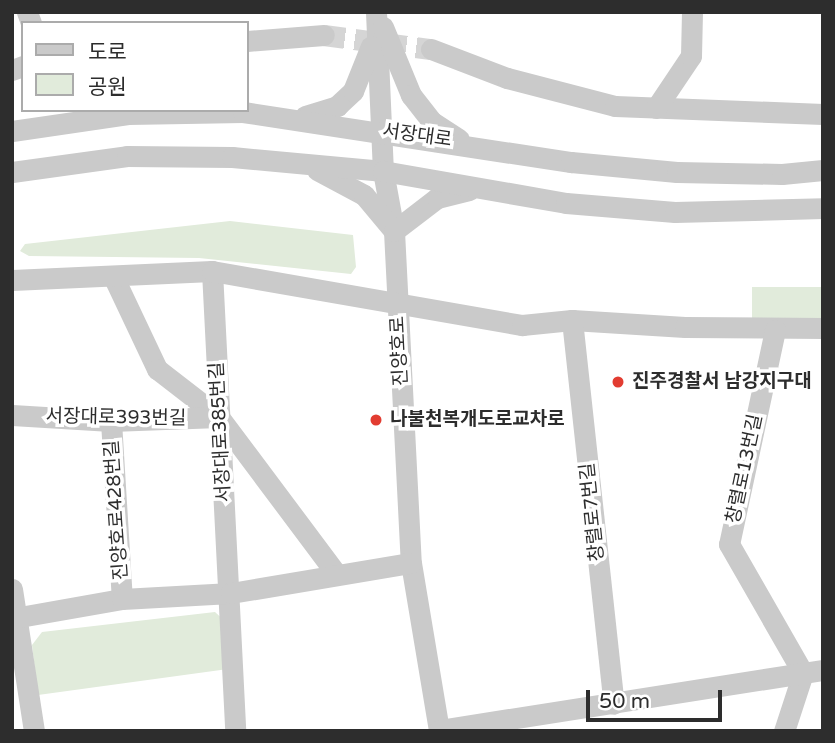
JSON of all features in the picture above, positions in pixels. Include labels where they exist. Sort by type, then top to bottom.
[{"type":"street","points":[[656,108],[691,56],[692,12]]},
{"type":"street","points":[[299,117],[337,106],[354,91],[363,75],[377,16]]},
{"type":"street","points":[[377,16],[411,95],[431,121],[464,142]]},
{"type":"street","name":"진양호로","points":[[377,16],[383,171],[394,231],[411,563],[439,731]]},
{"type":"street","points":[[248,41],[324,35]]},
{"type":"street","points":[[431,49],[507,78],[615,106],[823,114]]},
{"type":"street","name":"서장대로","points":[[12,131],[175,112]]},
{"type":"street","name":"서장대로","points":[[203,112],[299,117],[464,142],[571,162],[677,172],[782,174],[823,170]]},
{"type":"street","name":"서장대로","points":[[12,172],[127,156],[296,161],[383,171],[566,203],[675,212],[823,208]]},
{"type":"street","points":[[296,161],[341,179],[364,195],[394,231],[437,198],[480,188]]},
{"type":"street","points":[[12,280],[114,278],[179,269],[212,271],[522,325],[572,320],[775,330],[823,328]]},
{"type":"street","name":"서장대로385번길","points":[[212,271],[231,593]]},
{"type":"street","points":[[114,278],[157,369],[219,417],[337,575]]},
{"type":"street","name":"창렬로7번길","points":[[572,320],[614,704]]},
{"type":"street","name":"창렬로13번길","points":[[775,330],[729,544],[813,672]]},
{"type":"street","name":"서장대로393번길","points":[[12,415],[111,421],[219,417]]},
{"type":"street","name":"진양호로428번길","points":[[111,421],[122,599]]},
{"type":"street","name":"진양호로428번길","points":[[14,618],[122,599],[231,593],[411,563]]},
{"type":"street","points":[[12,589],[14,618],[34,731]]},
{"type":"street","points":[[231,593],[235,726]]},
{"type":"street","points":[[439,731],[813,672]]},
{"type":"street","points":[[784,731],[813,672]]},
{"type":"green space","points":[[230,221],[353,235],[356,267],[351,274],[199,258],[29,256],[20,251],[25,244]]},
{"type":"green space","points":[[752,287],[823,287],[823,329],[752,329]]},
{"type":"green space","points":[[215,612],[227,623],[228,669],[38,695],[32,645],[42,632]]},
{"type":"tunnel","points":[[324,35],[431,49]]},
{"type":"place","name":"진주경찰서 남강지구대","points":[[618,382]]},
{"type":"place","name":"나불천복개도로교차로","points":[[376,420]]}]
